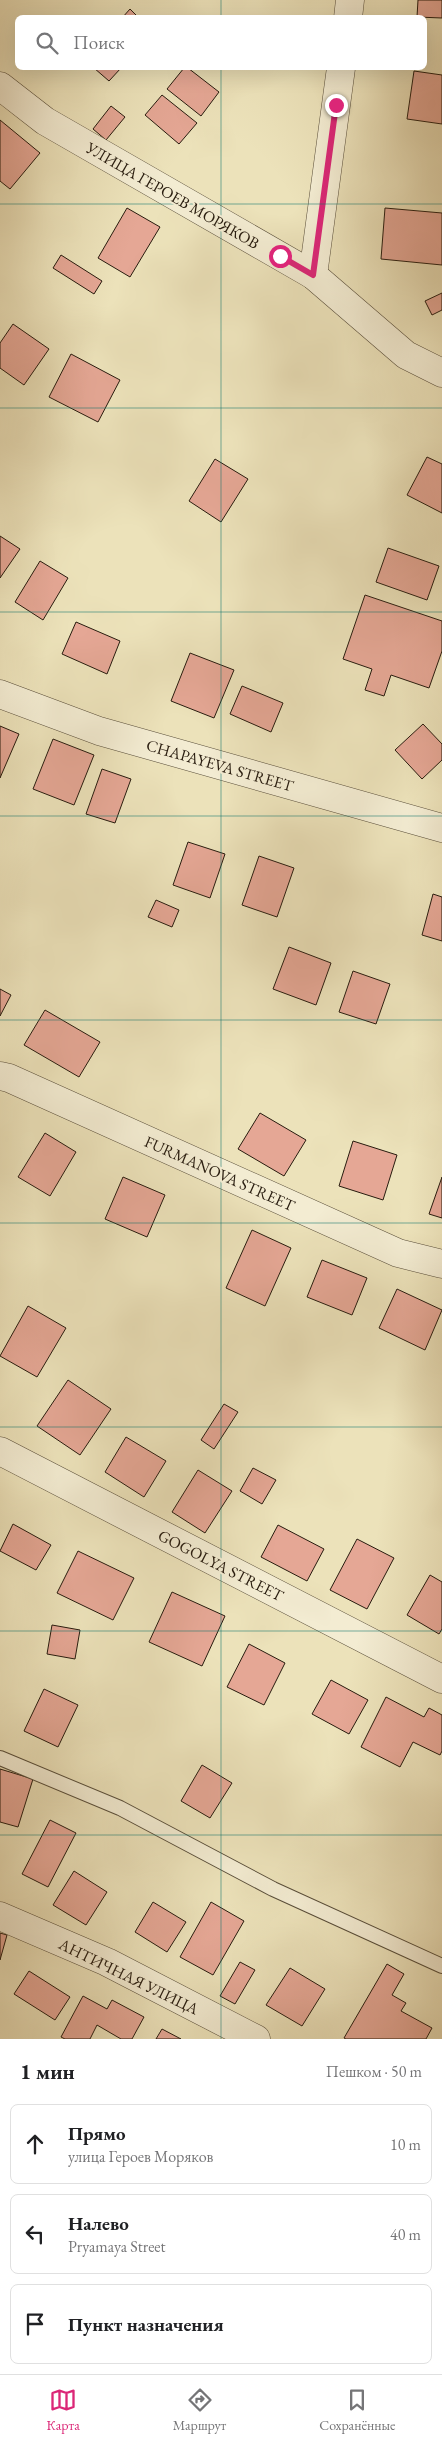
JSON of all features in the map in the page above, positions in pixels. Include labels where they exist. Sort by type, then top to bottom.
[{"type":"street","points":[[348,15],[350,0]]},
{"type":"street","points":[[313,275],[341,70]]},
{"type":"street","name":"УЛИЦА ГЕРОЕВ МОРЯКОВ","points":[[0,86],[45,121],[313,275],[406,354],[442,373]]},
{"type":"street","name":"CHAPAYEVA STREET","points":[[0,694],[99,731],[442,828]]},
{"type":"street","name":"FURMANOVA STREET","points":[[0,1076],[9,1078],[398,1253],[442,1264]]},
{"type":"street","name":"GOGOLYA STREET","points":[[0,1451],[442,1679]]},
{"type":"street","name":"АНТИЧНАЯ УЛИЦА","points":[[0,1916],[108,1962],[256,2039]]},
{"type":"lane","points":[[0,1758],[120,1808],[273,1889],[442,1966]]},
{"type":"building","points":[[418,0],[442,0],[442,18],[417,15]]},
{"type":"building","points":[[130,9],[136,15],[125,15]]},
{"type":"building","points":[[96,70],[119,70],[109,81]]},
{"type":"building","points":[[182,70],[191,70],[219,92],[201,116],[167,89]]},
{"type":"building","points":[[414,71],[442,75],[442,124],[407,119]]},
{"type":"building","points":[[162,95],[197,123],[179,144],[145,115]]},
{"type":"building","points":[[111,106],[125,117],[106,140],[93,129]]},
{"type":"building","points":[[0,120],[40,153],[10,189],[0,181]]},
{"type":"building","points":[[127,208],[160,227],[130,277],[98,258]]},
{"type":"building","points":[[385,208],[442,213],[442,265],[381,259]]},
{"type":"building","points":[[61,255],[102,281],[94,294],[53,268]]},
{"type":"building","points":[[442,293],[442,310],[432,315],[425,301]]},
{"type":"building","points":[[13,324],[49,349],[24,385],[0,368],[0,343]]},
{"type":"building","points":[[71,354],[120,380],[98,422],[49,397]]},
{"type":"building","points":[[427,457],[442,464],[442,513],[407,495]]},
{"type":"building","points":[[215,459],[248,479],[221,522],[189,501]]},
{"type":"building","points":[[0,536],[20,549],[0,578]]},
{"type":"building","points":[[388,548],[439,566],[427,600],[376,582]]},
{"type":"building","points":[[40,561],[68,578],[43,620],[15,602]]},
{"type":"building","points":[[365,595],[442,621],[442,651],[429,688],[391,675],[384,696],[365,690],[372,669],[343,659]]},
{"type":"building","points":[[76,622],[120,641],[107,674],[62,654]]},
{"type":"building","points":[[190,653],[234,670],[214,718],[171,701]]},
{"type":"building","points":[[242,686],[283,703],[271,732],[230,714]]},
{"type":"building","points":[[423,724],[442,744],[442,760],[422,779],[395,750]]},
{"type":"building","points":[[0,726],[19,734],[0,778]]},
{"type":"building","points":[[53,739],[94,755],[74,805],[33,789]]},
{"type":"building","points":[[102,769],[131,779],[115,823],[86,814]]},
{"type":"building","points":[[188,842],[225,854],[210,898],[173,885]]},
{"type":"building","points":[[259,856],[294,868],[277,917],[242,905]]},
{"type":"building","points":[[433,894],[442,897],[442,941],[422,935]]},
{"type":"building","points":[[156,900],[179,910],[172,927],[148,917]]},
{"type":"building","points":[[289,947],[331,963],[316,1005],[273,989]]},
{"type":"building","points":[[353,971],[390,984],[376,1024],[339,1012]]},
{"type":"building","points":[[0,989],[11,995],[0,1016]]},
{"type":"building","points":[[45,1010],[100,1042],[79,1077],[24,1045]]},
{"type":"building","points":[[260,1113],[306,1140],[284,1176],[238,1149]]},
{"type":"building","points":[[45,1133],[76,1152],[50,1196],[18,1177]]},
{"type":"building","points":[[353,1141],[397,1155],[383,1200],[339,1186]]},
{"type":"building","points":[[123,1177],[165,1195],[147,1237],[105,1219]]},
{"type":"building","points":[[442,1177],[442,1218],[429,1214]]},
{"type":"building","points":[[252,1230],[291,1248],[265,1306],[226,1288]]},
{"type":"building","points":[[322,1260],[367,1278],[352,1315],[307,1297]]},
{"type":"building","points":[[397,1289],[442,1310],[425,1350],[379,1328]]},
{"type":"building","points":[[28,1306],[66,1328],[37,1377],[0,1356]]},
{"type":"building","points":[[68,1380],[111,1409],[80,1455],[37,1426]]},
{"type":"building","points":[[224,1404],[238,1412],[214,1449],[201,1440]]},
{"type":"building","points":[[126,1437],[166,1461],[144,1497],[105,1472]]},
{"type":"building","points":[[253,1468],[276,1480],[262,1504],[240,1491]]},
{"type":"building","points":[[198,1470],[232,1491],[205,1533],[172,1512]]},
{"type":"building","points":[[13,1524],[51,1545],[36,1570],[0,1551]]},
{"type":"building","points":[[278,1525],[324,1549],[307,1581],[261,1557]]},
{"type":"building","points":[[357,1539],[394,1558],[367,1609],[330,1590]]},
{"type":"building","points":[[78,1551],[134,1578],[113,1620],[57,1593]]},
{"type":"building","points":[[430,1575],[442,1582],[442,1629],[439,1634],[407,1615]]},
{"type":"building","points":[[172,1592],[225,1616],[202,1666],[149,1642]]},
{"type":"building","points":[[52,1625],[80,1630],[75,1659],[47,1654]]},
{"type":"building","points":[[249,1644],[285,1663],[264,1705],[227,1687]]},
{"type":"building","points":[[331,1680],[368,1700],[349,1734],[312,1714]]},
{"type":"building","points":[[44,1689],[78,1705],[58,1747],[24,1731]]},
{"type":"building","points":[[386,1697],[424,1717],[429,1708],[442,1715],[442,1751],[440,1755],[413,1742],[400,1767],[361,1747]]},
{"type":"building","points":[[202,1765],[232,1783],[210,1818],[181,1801]]},
{"type":"building","points":[[0,1769],[33,1779],[18,1827],[0,1822]]},
{"type":"building","points":[[50,1820],[76,1833],[48,1887],[22,1874]]},
{"type":"building","points":[[74,1871],[107,1892],[86,1925],[53,1905]]},
{"type":"building","points":[[153,1902],[186,1922],[167,1952],[135,1932]]},
{"type":"building","points":[[211,1902],[244,1921],[213,1975],[180,1957]]},
{"type":"building","points":[[0,1933],[7,1935],[0,1960]]},
{"type":"building","points":[[240,1962],[255,1970],[235,2004],[220,1996]]},
{"type":"building","points":[[387,1964],[404,1974],[392,1995],[406,2003],[401,2011],[432,2028],[426,2039],[344,2038]]},
{"type":"building","points":[[290,1968],[325,1989],[302,2026],[266,2005]]},
{"type":"building","points":[[29,1971],[70,1997],[55,2020],[14,1994]]},
{"type":"building","points":[[83,1996],[107,2009],[112,2000],[144,2017],[132,2039],[121,2039],[97,2025],[90,2039],[65,2039],[61,2037]]},
{"type":"building","points":[[162,2029],[181,2039],[156,2039]]},
{"type":"route","points":[[280,256],[313,275],[336,105]]}]
